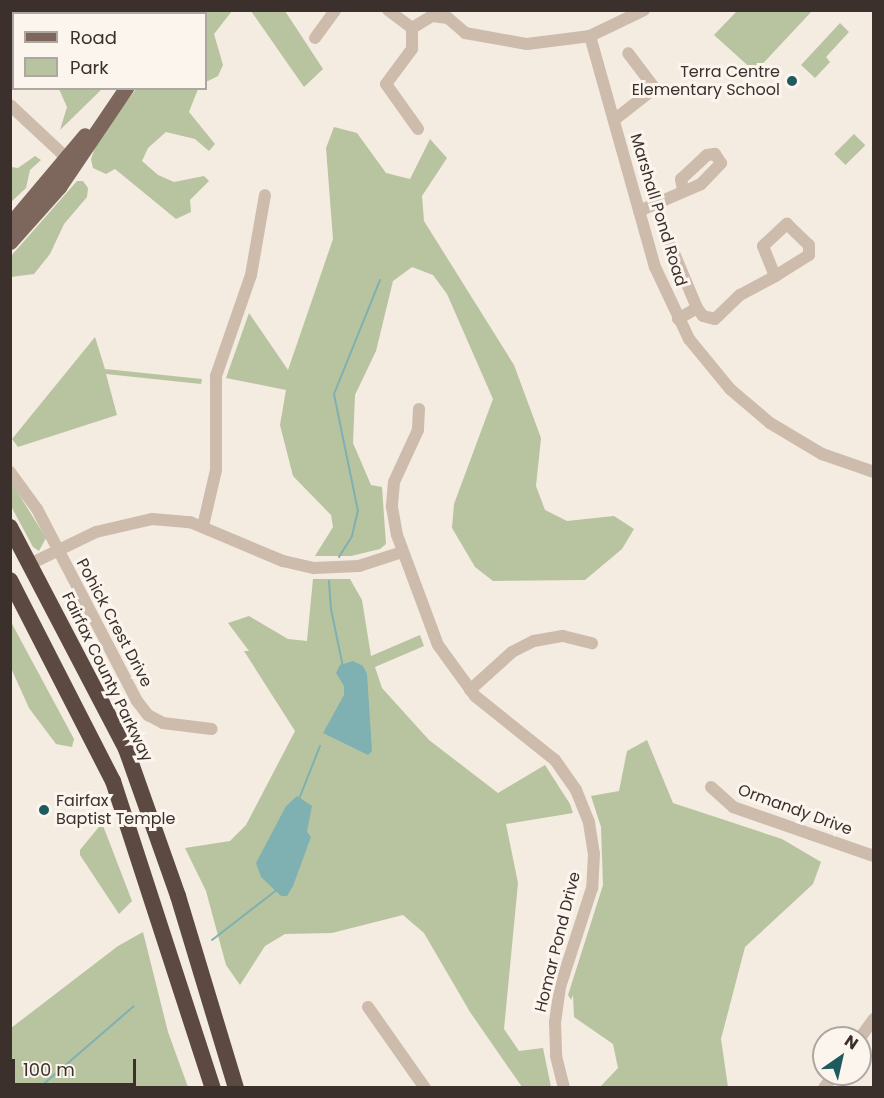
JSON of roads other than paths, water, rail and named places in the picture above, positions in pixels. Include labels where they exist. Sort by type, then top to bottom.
[{"type":"highway","name":"Fairfax County Parkway","points":[[10,527],[126,749],[178,896],[236,1088]]},
{"type":"highway","points":[[10,580],[113,781],[213,1088]]},
{"type":"highway","points":[[199,1047],[206,1088]]},
{"type":"main road","points":[[10,242],[124,90]]},
{"type":"main road","points":[[10,224],[71,161]]},
{"type":"street","points":[[315,38],[335,10]]},
{"type":"street","points":[[388,10],[412,28]]},
{"type":"street","points":[[412,28],[432,16],[449,14],[465,33],[507,43],[556,42],[590,36],[626,15],[644,10]]},
{"type":"street","points":[[412,28],[412,48],[386,84],[418,129]]},
{"type":"street","name":"Marshall Pond Road","points":[[590,36],[655,267],[678,319],[715,374],[757,414],[808,447],[873,472]]},
{"type":"street","points":[[614,120],[651,92],[653,86],[628,53]]},
{"type":"street","points":[[10,105],[71,161]]},
{"type":"street","points":[[639,211],[683,190]]},
{"type":"street","points":[[203,526],[216,470],[216,376],[251,275],[265,195]]},
{"type":"street","points":[[671,246],[697,308],[703,316],[715,319],[740,296],[775,276]]},
{"type":"street","points":[[678,319],[697,308]]},
{"type":"street","name":"Homar Pond Drive","points":[[419,409],[418,430],[397,471],[392,494],[393,522],[402,552],[438,645],[470,690],[555,760],[576,790],[589,823],[594,854],[592,888],[560,987],[555,1022],[556,1056],[564,1088]]},
{"type":"street","name":"Pohick Crest Drive","points":[[10,472],[37,509],[142,708],[163,723],[212,729]]},
{"type":"street","points":[[30,564],[57,550],[134,520],[165,520],[203,526],[283,561],[314,568],[359,566],[402,552]]},
{"type":"street","points":[[470,690],[512,652],[534,641],[563,636],[592,643]]},
{"type":"street","name":"Ormandy Drive","points":[[711,787],[733,807],[873,856]]},
{"type":"street","points":[[368,1007],[425,1088]]},
{"type":"water","points":[[353,661],[363,666],[367,674],[372,751],[368,755],[323,733],[344,695],[344,686],[336,673],[340,665]]},
{"type":"water","points":[[297,796],[312,806],[307,832],[311,837],[293,886],[287,896],[281,896],[261,877],[256,863],[286,806]]},
{"type":"waterway","points":[[339,557],[352,536],[358,511],[334,394],[380,280]]},
{"type":"waterway","points":[[329,581],[331,609],[343,667]]},
{"type":"waterway","points":[[299,799],[320,746]]},
{"type":"waterway","points":[[212,940],[278,889]]},
{"type":"waterway","points":[[39,1088],[134,1006]]},
{"type":"place","name":"Terra Centre Elementary School","points":[[792,81]]},
{"type":"place","name":"Fairfax Baptist Temple","points":[[44,810]]}]
